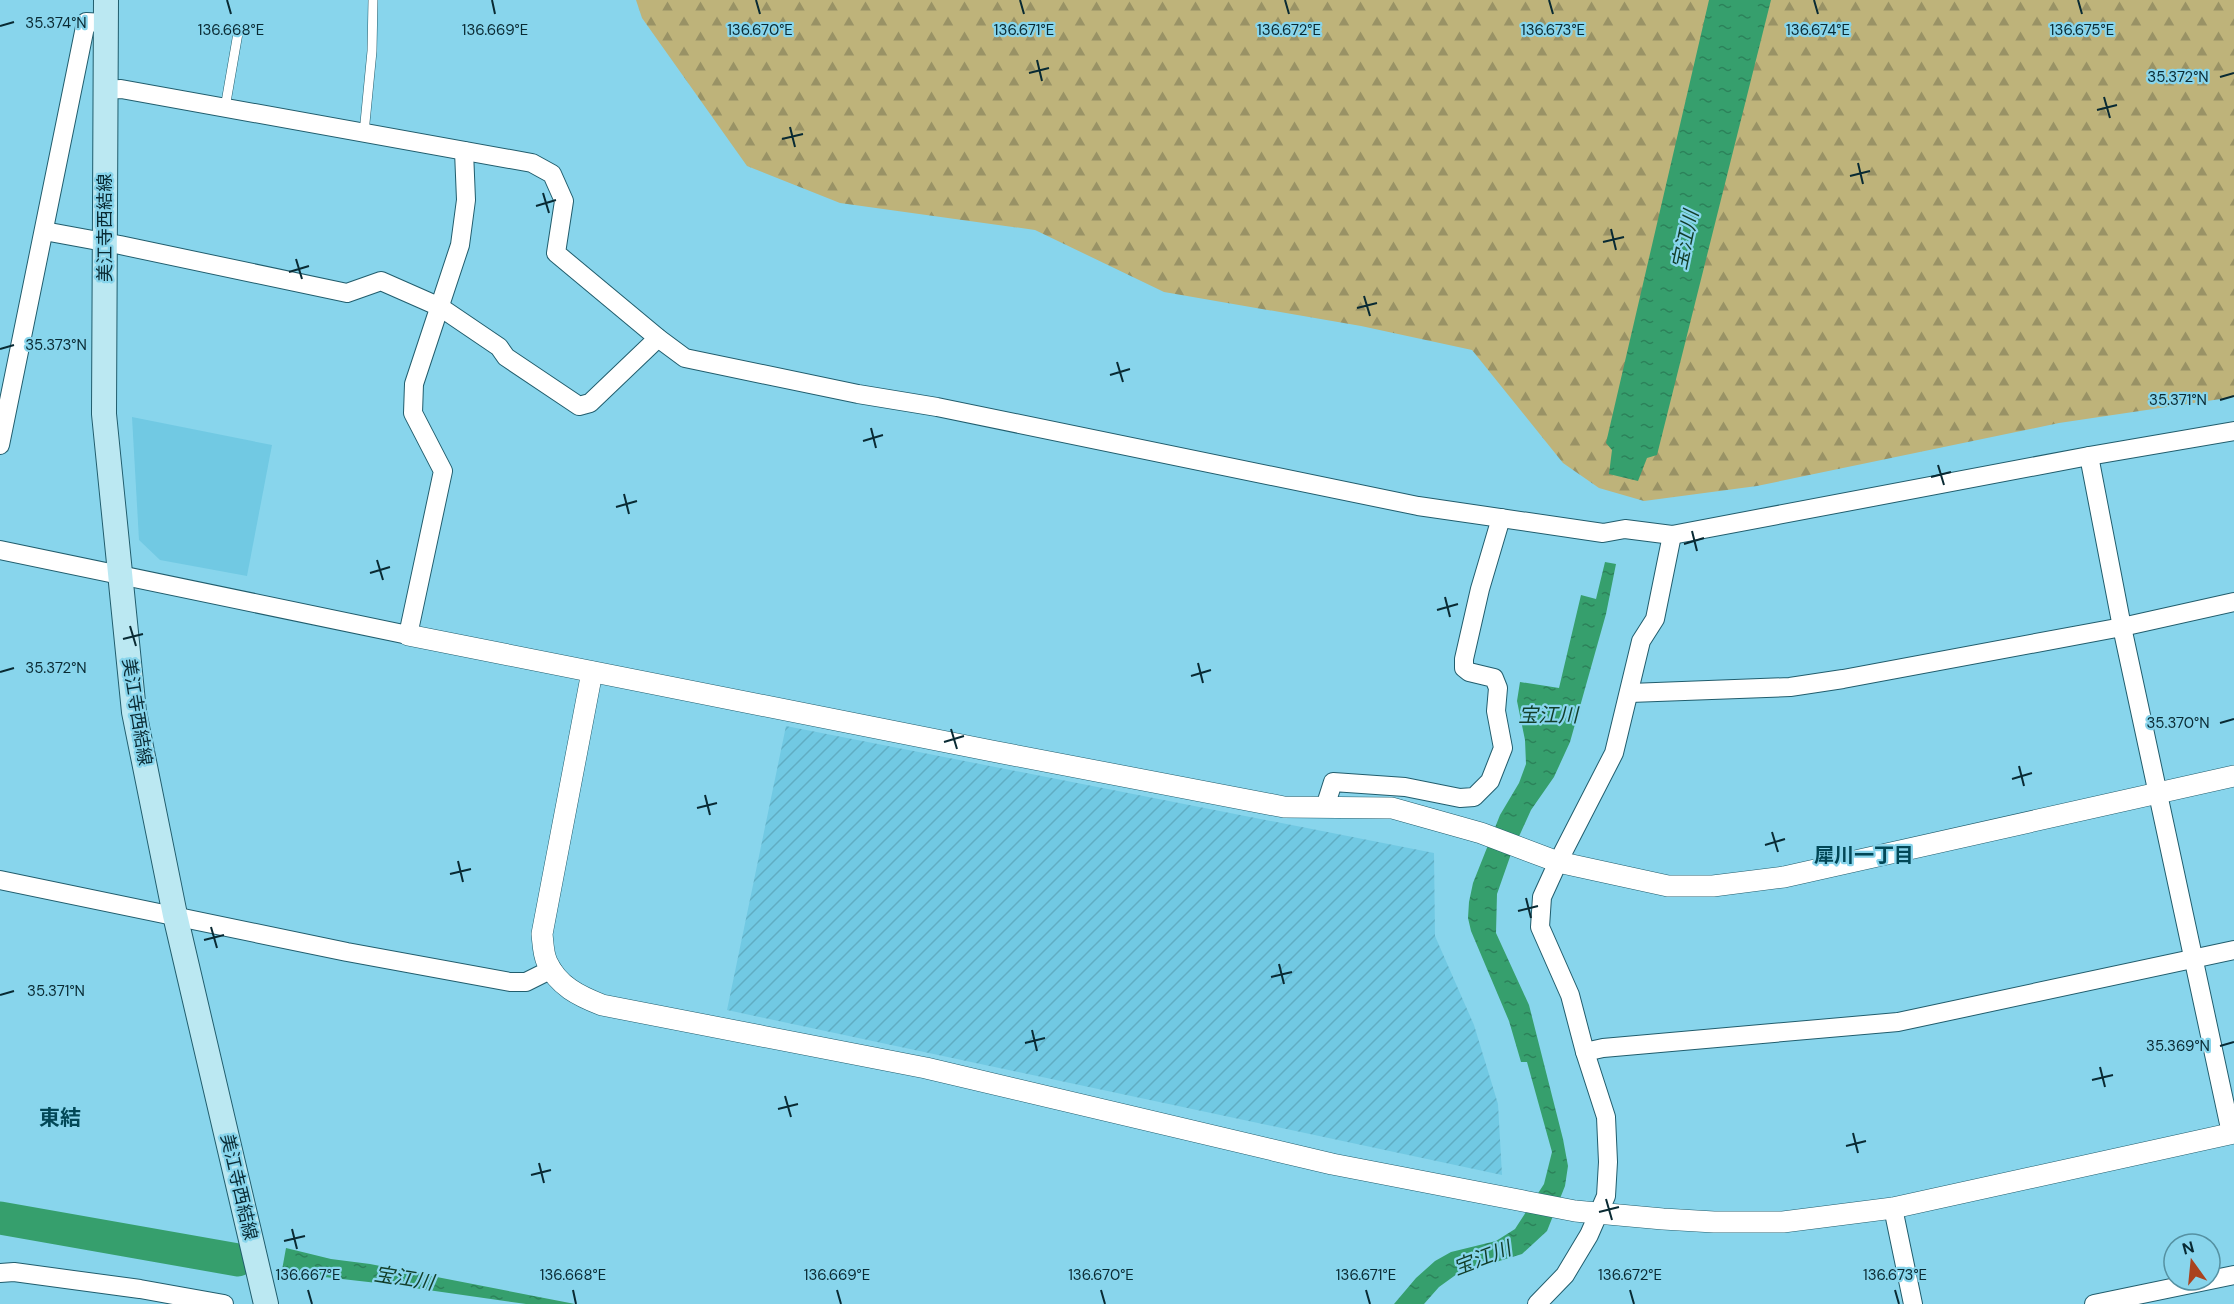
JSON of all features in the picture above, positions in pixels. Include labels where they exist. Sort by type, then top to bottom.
[{"type":"main road","name":"美江寺西結線","points":[[106,11],[104,414],[134,712],[175,915],[266,1304]]},
{"type":"street","points":[[0,445],[86,22],[106,11]]},
{"type":"street","points":[[105,90],[121,89],[532,163],[552,174],[564,201],[556,253],[685,358],[858,394],[938,407],[1418,506],[1603,533],[1625,529],[1672,535],[2089,456],[2234,431]]},
{"type":"street","points":[[408,636],[443,471],[413,413],[414,384],[460,244],[466,200],[464,151]]},
{"type":"street","points":[[44,231],[346,293],[381,281],[440,307],[499,347],[506,357],[579,406],[591,403],[658,338]]},
{"type":"street","points":[[592,672],[542,934],[546,961],[552,969],[573,993],[602,1005],[926,1068],[1332,1164],[1575,1211],[1673,1220],[1783,1222],[1893,1208],[2233,1133],[2157,793],[2089,456]]},
{"type":"street","points":[[1325,807],[1333,782],[1405,787],[1460,798],[1474,797],[1490,780],[1503,748],[1496,711],[1498,688],[1494,678],[1469,672],[1464,668],[1464,659],[1480,590],[1501,518]]},
{"type":"street","points":[[1537,1304],[1565,1275],[1600,1213],[1606,1196],[1608,1162],[1606,1117],[1570,995],[1540,927],[1542,897],[1551,859],[1614,753],[1641,641],[1654,619],[1672,535]]},
{"type":"street","points":[[0,550],[408,636],[1273,804],[1392,808],[1481,833],[1551,859],[1668,886],[1713,886],[1784,876],[2234,776]]},
{"type":"street","points":[[1630,693],[1790,687],[2122,627],[2234,602]]},
{"type":"street","points":[[0,880],[347,952],[510,982],[526,982],[552,969]]},
{"type":"street","points":[[1585,1052],[1603,1048],[1898,1022],[2234,950]]},
{"type":"street","points":[[1893,1208],[1913,1304]]},
{"type":"street","points":[[0,1273],[26,1273],[140,1289],[224,1304]]},
{"type":"street","points":[[2094,1304],[2234,1275]]},
{"type":"lane","points":[[364,133],[372,51],[373,0]]},
{"type":"lane","points":[[225,108],[238,33]]},
{"type":"shaded area","points":[[132,417],[272,445],[247,576],[160,560],[139,540]]},
{"type":"shaded area","points":[[786,726],[1434,853],[1435,936],[1474,1025],[1498,1104],[1502,1175],[727,1010]]},
{"type":"green space","points":[[636,0],[2234,0],[2234,397],[2059,423],[1757,486],[1644,501],[1599,488],[1563,463],[1472,350],[1361,326],[1164,292],[1035,230],[840,203],[747,166],[642,18]]},
{"type":"water","points":[[1709,0],[1771,0],[1657,455],[1647,458],[1638,481],[1609,474],[1612,450],[1606,443]]},
{"type":"water","name":"宝江川","points":[[1605,562],[1616,564],[1606,614],[1570,742],[1554,777],[1531,810],[1511,854],[1497,894],[1496,933],[1529,1005],[1563,1139],[1568,1166],[1565,1186],[1547,1231],[1522,1254],[1457,1274],[1439,1287],[1424,1304],[1394,1304],[1416,1278],[1435,1261],[1451,1252],[1496,1241],[1515,1229],[1544,1184],[1552,1152],[1527,1062],[1521,1062],[1509,1021],[1471,931],[1468,918],[1469,902],[1473,883],[1500,815],[1519,783],[1526,764],[1525,740],[1517,701],[1520,682],[1559,688],[1581,595],[1596,599]]},
{"type":"water","name":"宝江川","points":[[286,1248],[331,1259],[370,1264],[575,1304],[526,1304],[289,1273],[282,1270]]},
{"type":"waterway","name":"宝江川","points":[[0,1218],[238,1260]]},
{"type":"waterway","name":"宝江川","points":[[0,1222],[6,1219]]},
{"type":"district","name":"犀川一丁目","points":[[1864,855]]},
{"type":"district","name":"東結","points":[[60,1118]]}]
